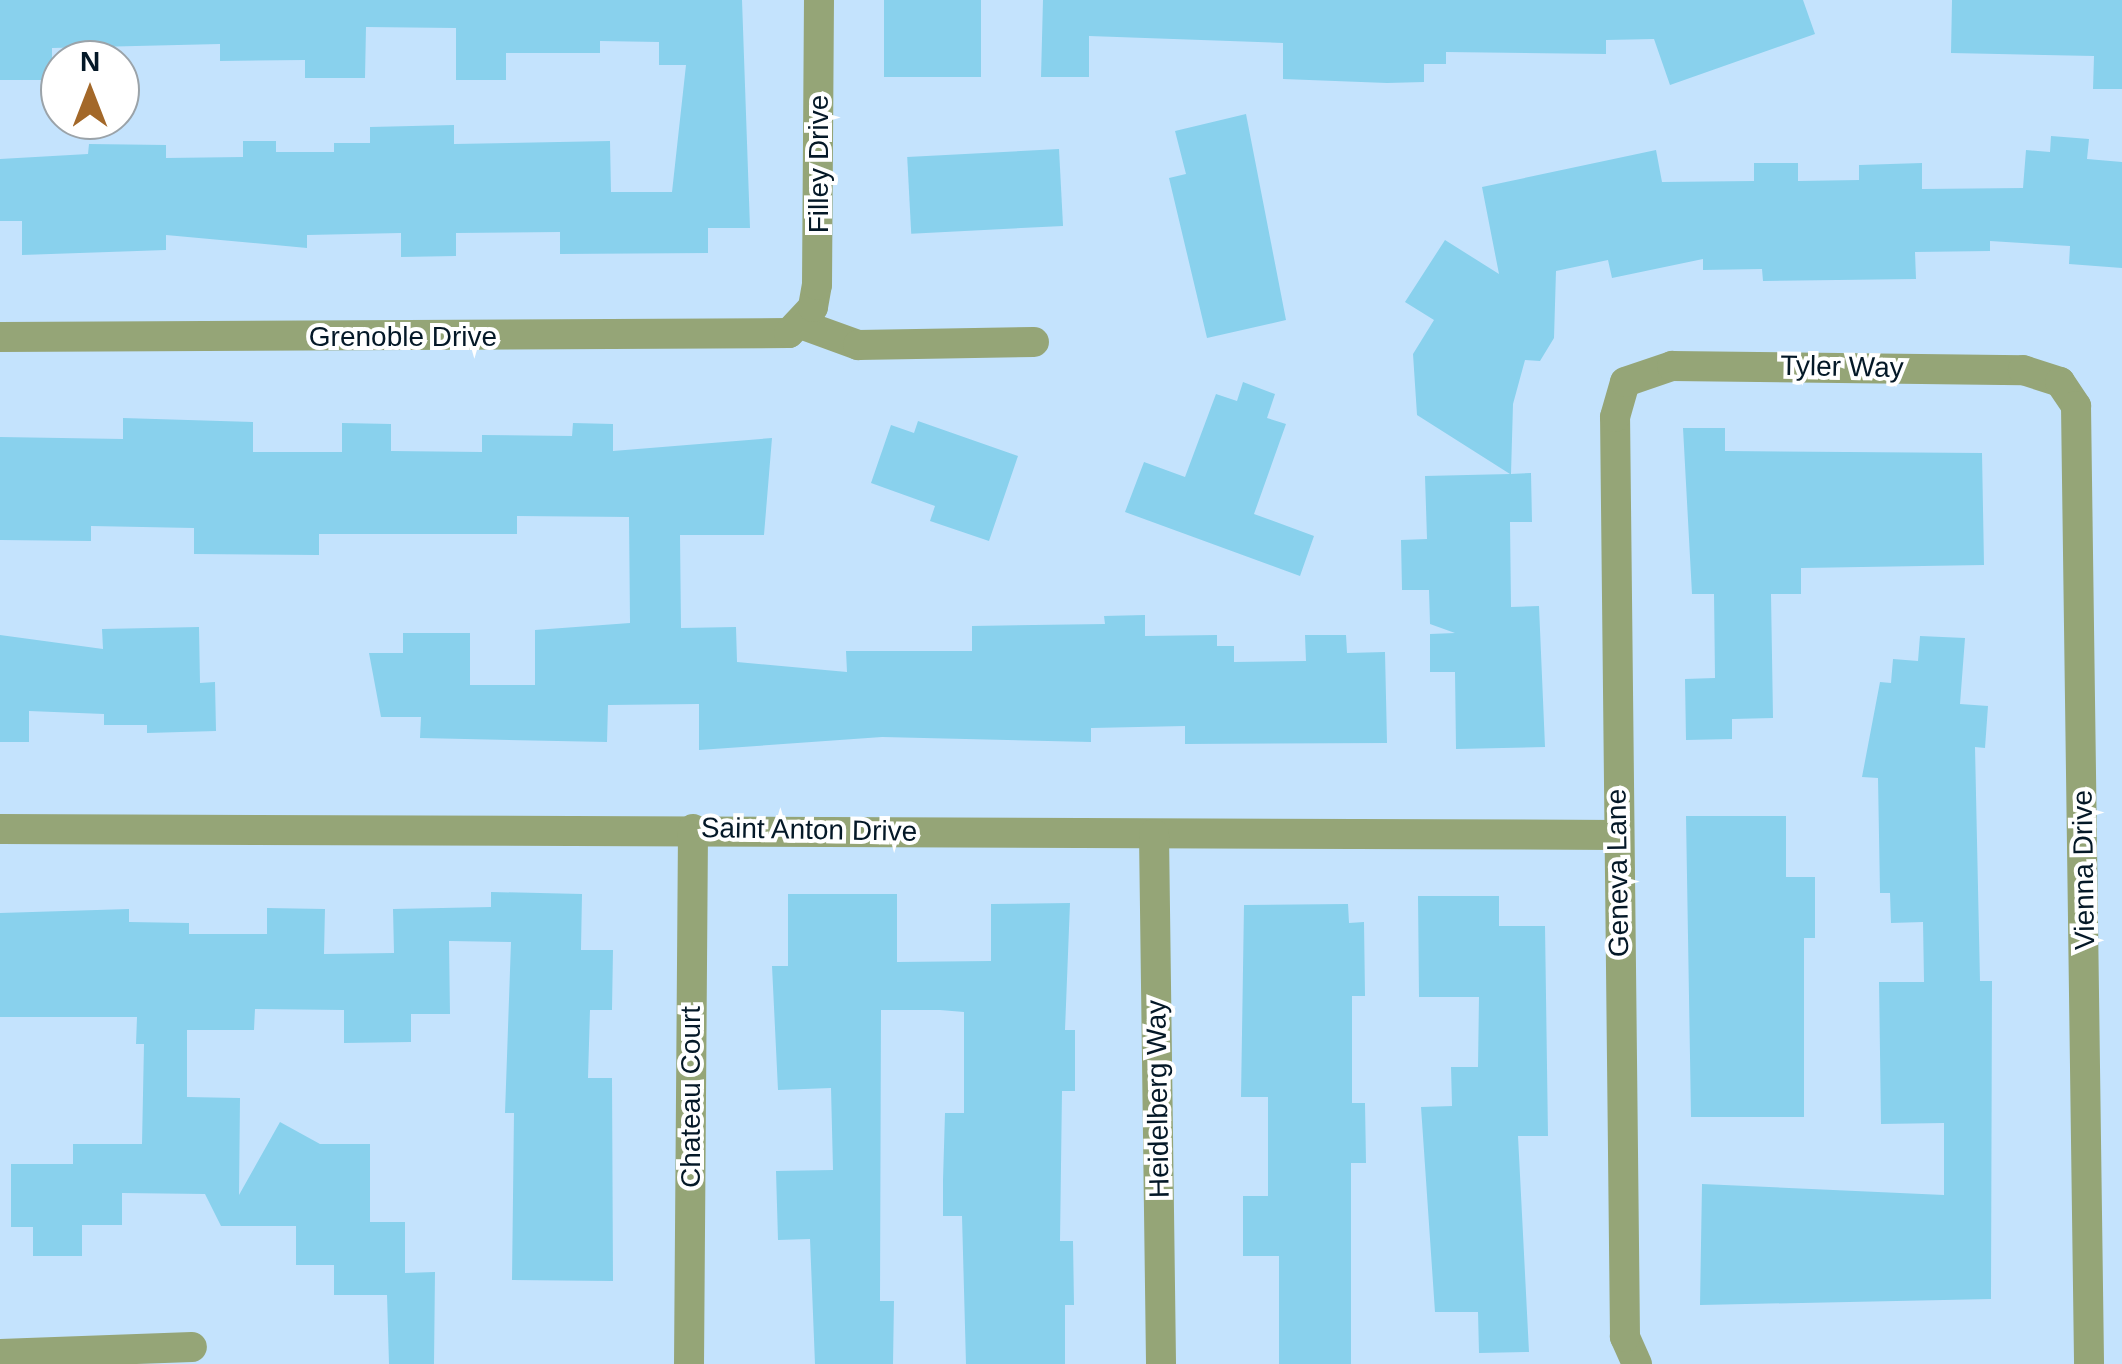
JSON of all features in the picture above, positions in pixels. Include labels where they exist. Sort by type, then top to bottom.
[{"type":"street","name":"Filley Drive","points":[[802,325],[817,285],[819,0]]},
{"type":"street","name":"Grenoble Drive","points":[[0,337],[742,339],[802,325]]},
{"type":"street","points":[[802,325],[858,345],[1034,342]]},
{"type":"street","name":"Tyler Way","points":[[1625,382],[1672,366],[2023,370],[2060,382]]},
{"type":"street","name":"Geneva Lane","points":[[1625,382],[1615,417],[1618,835],[1625,1337],[1637,1364]]},
{"type":"street","name":"Vienna Drive","points":[[2060,382],[2079,423],[2089,1364]]},
{"type":"street","name":"Saint Anton Drive","points":[[0,829],[1618,835]]},
{"type":"street","name":"Chateau Court","points":[[689,1364],[693,829]]},
{"type":"street","name":"Heidelberg Way","points":[[1154,834],[1161,1364]]},
{"type":"street","points":[[0,1354],[192,1346]]},
{"type":"building","points":[[0,0],[742,0],[750,228],[708,228],[708,253],[560,254],[560,232],[456,233],[456,256],[401,257],[401,233],[307,235],[307,248],[166,235],[166,250],[22,255],[22,221],[0,221],[0,159],[88,154],[89,144],[166,145],[166,158],[243,157],[243,141],[276,141],[276,152],[334,152],[334,143],[370,143],[370,127],[454,125],[454,144],[610,141],[611,192],[672,192],[686,65],[659,65],[659,42],[600,41],[600,53],[506,53],[506,80],[456,80],[456,28],[366,27],[365,78],[305,78],[305,60],[220,61],[220,44],[140,46],[140,40],[40,40],[40,80],[0,80]]},
{"type":"building","points":[[884,0],[981,0],[981,77],[884,77]]},
{"type":"building","points":[[1043,0],[1803,0],[1815,34],[1670,85],[1654,39],[1606,40],[1606,54],[1446,52],[1446,64],[1424,64],[1424,82],[1387,83],[1283,79],[1283,43],[1089,36],[1089,77],[1041,77]]},
{"type":"building","points":[[1952,0],[2122,0],[2122,89],[2093,89],[2094,56],[1951,53]]},
{"type":"building","points":[[1246,114],[1286,320],[1207,338],[1169,178],[1186,174],[1175,131]]},
{"type":"building","points":[[2051,136],[2089,139],[2087,159],[2122,162],[2122,268],[2069,264],[2070,246],[1990,241],[1990,251],[1915,252],[1916,279],[1763,281],[1762,269],[1703,270],[1703,259],[1612,278],[1608,260],[1556,271],[1554,338],[1540,361],[1525,360],[1513,404],[1511,474],[1531,473],[1532,522],[1510,522],[1511,607],[1539,606],[1545,747],[1456,749],[1455,672],[1430,672],[1430,634],[1455,633],[1430,624],[1429,590],[1402,590],[1401,540],[1427,539],[1425,476],[1510,474],[1417,415],[1413,354],[1434,320],[1405,302],[1445,240],[1499,274],[1482,187],[1656,150],[1662,182],[1754,181],[1754,163],[1798,163],[1798,181],[1859,180],[1859,165],[1922,163],[1922,189],[2023,188],[2026,150],[2050,152]]},
{"type":"building","points":[[1059,149],[1063,226],[911,234],[907,157]]},
{"type":"building","points":[[1243,382],[1275,394],[1267,418],[1286,424],[1254,514],[1314,536],[1300,576],[1125,512],[1144,462],[1185,477],[1216,394],[1237,401]]},
{"type":"building","points":[[123,418],[253,422],[253,452],[342,452],[342,423],[391,424],[391,451],[482,452],[482,435],[572,436],[573,423],[613,424],[613,451],[772,438],[764,535],[680,535],[681,628],[736,627],[737,662],[847,672],[846,651],[972,651],[972,626],[1105,624],[1104,616],[1145,615],[1145,636],[1217,635],[1217,646],[1234,646],[1234,662],[1306,661],[1305,635],[1346,635],[1347,653],[1385,652],[1387,743],[1185,744],[1185,726],[1091,728],[1091,742],[882,737],[699,750],[699,704],[608,705],[607,742],[420,738],[421,717],[381,717],[369,653],[403,653],[403,633],[470,633],[470,685],[535,685],[535,630],[630,623],[629,517],[517,516],[517,534],[319,534],[319,555],[194,554],[194,528],[91,526],[91,541],[0,540],[0,437],[123,439]]},
{"type":"building","points":[[918,421],[1018,456],[989,541],[930,521],[935,506],[871,483],[891,425],[914,433]]},
{"type":"building","points":[[1683,428],[1725,428],[1725,451],[1982,453],[1984,565],[1801,568],[1801,594],[1771,594],[1773,718],[1732,719],[1732,739],[1686,740],[1685,679],[1715,678],[1714,594],[1692,594]]},
{"type":"building","points":[[199,627],[200,683],[215,682],[216,731],[147,733],[147,725],[104,725],[104,714],[29,711],[29,742],[0,742],[0,635],[103,649],[102,629]]},
{"type":"building","points":[[1920,636],[1965,638],[1960,704],[1988,706],[1985,748],[1975,747],[1980,981],[1992,981],[1991,1299],[1700,1305],[1702,1184],[1944,1195],[1944,1123],[1881,1124],[1879,982],[1924,982],[1923,922],[1891,923],[1890,893],[1880,893],[1878,778],[1862,777],[1880,682],[1891,683],[1893,659],[1918,661]]},
{"type":"building","points":[[1686,816],[1786,816],[1786,877],[1815,877],[1815,938],[1804,938],[1804,1117],[1691,1117]]},
{"type":"building","points":[[491,892],[582,894],[581,950],[613,950],[612,1010],[590,1010],[588,1078],[612,1078],[613,1281],[512,1280],[514,1113],[505,1113],[511,942],[449,941],[450,1014],[411,1014],[411,1042],[344,1043],[344,1010],[255,1009],[254,1030],[187,1030],[187,1097],[240,1098],[239,1195],[280,1122],[320,1144],[370,1144],[370,1222],[405,1222],[405,1273],[435,1272],[434,1364],[389,1364],[387,1295],[334,1295],[334,1265],[296,1265],[296,1226],[221,1226],[205,1194],[122,1193],[122,1225],[82,1225],[82,1256],[33,1256],[33,1227],[11,1227],[11,1164],[73,1164],[73,1144],[142,1144],[144,1044],[136,1044],[137,1017],[0,1017],[0,913],[129,909],[129,922],[189,923],[189,934],[267,934],[267,908],[325,909],[324,954],[394,953],[393,909],[491,907]]},
{"type":"building","points":[[788,894],[897,894],[897,962],[991,961],[991,904],[1070,903],[1065,1030],[1075,1030],[1075,1091],[1062,1091],[1060,1241],[1073,1241],[1074,1305],[1065,1305],[1065,1364],[966,1364],[962,1216],[943,1216],[945,1113],[964,1113],[964,1012],[881,1010],[880,1301],[894,1301],[893,1364],[815,1364],[810,1239],[778,1240],[776,1171],[833,1170],[831,1088],[778,1090],[772,966],[788,966]]},
{"type":"building","points":[[1418,896],[1499,896],[1499,926],[1545,926],[1548,1136],[1518,1136],[1529,1352],[1479,1353],[1478,1312],[1435,1312],[1421,1107],[1452,1106],[1451,1067],[1478,1067],[1479,997],[1419,997]]},
{"type":"building","points":[[1348,904],[1349,923],[1364,922],[1365,996],[1352,996],[1352,1103],[1365,1103],[1366,1163],[1351,1163],[1351,1364],[1279,1364],[1279,1256],[1243,1256],[1243,1196],[1268,1196],[1268,1097],[1241,1097],[1244,905]]}]
